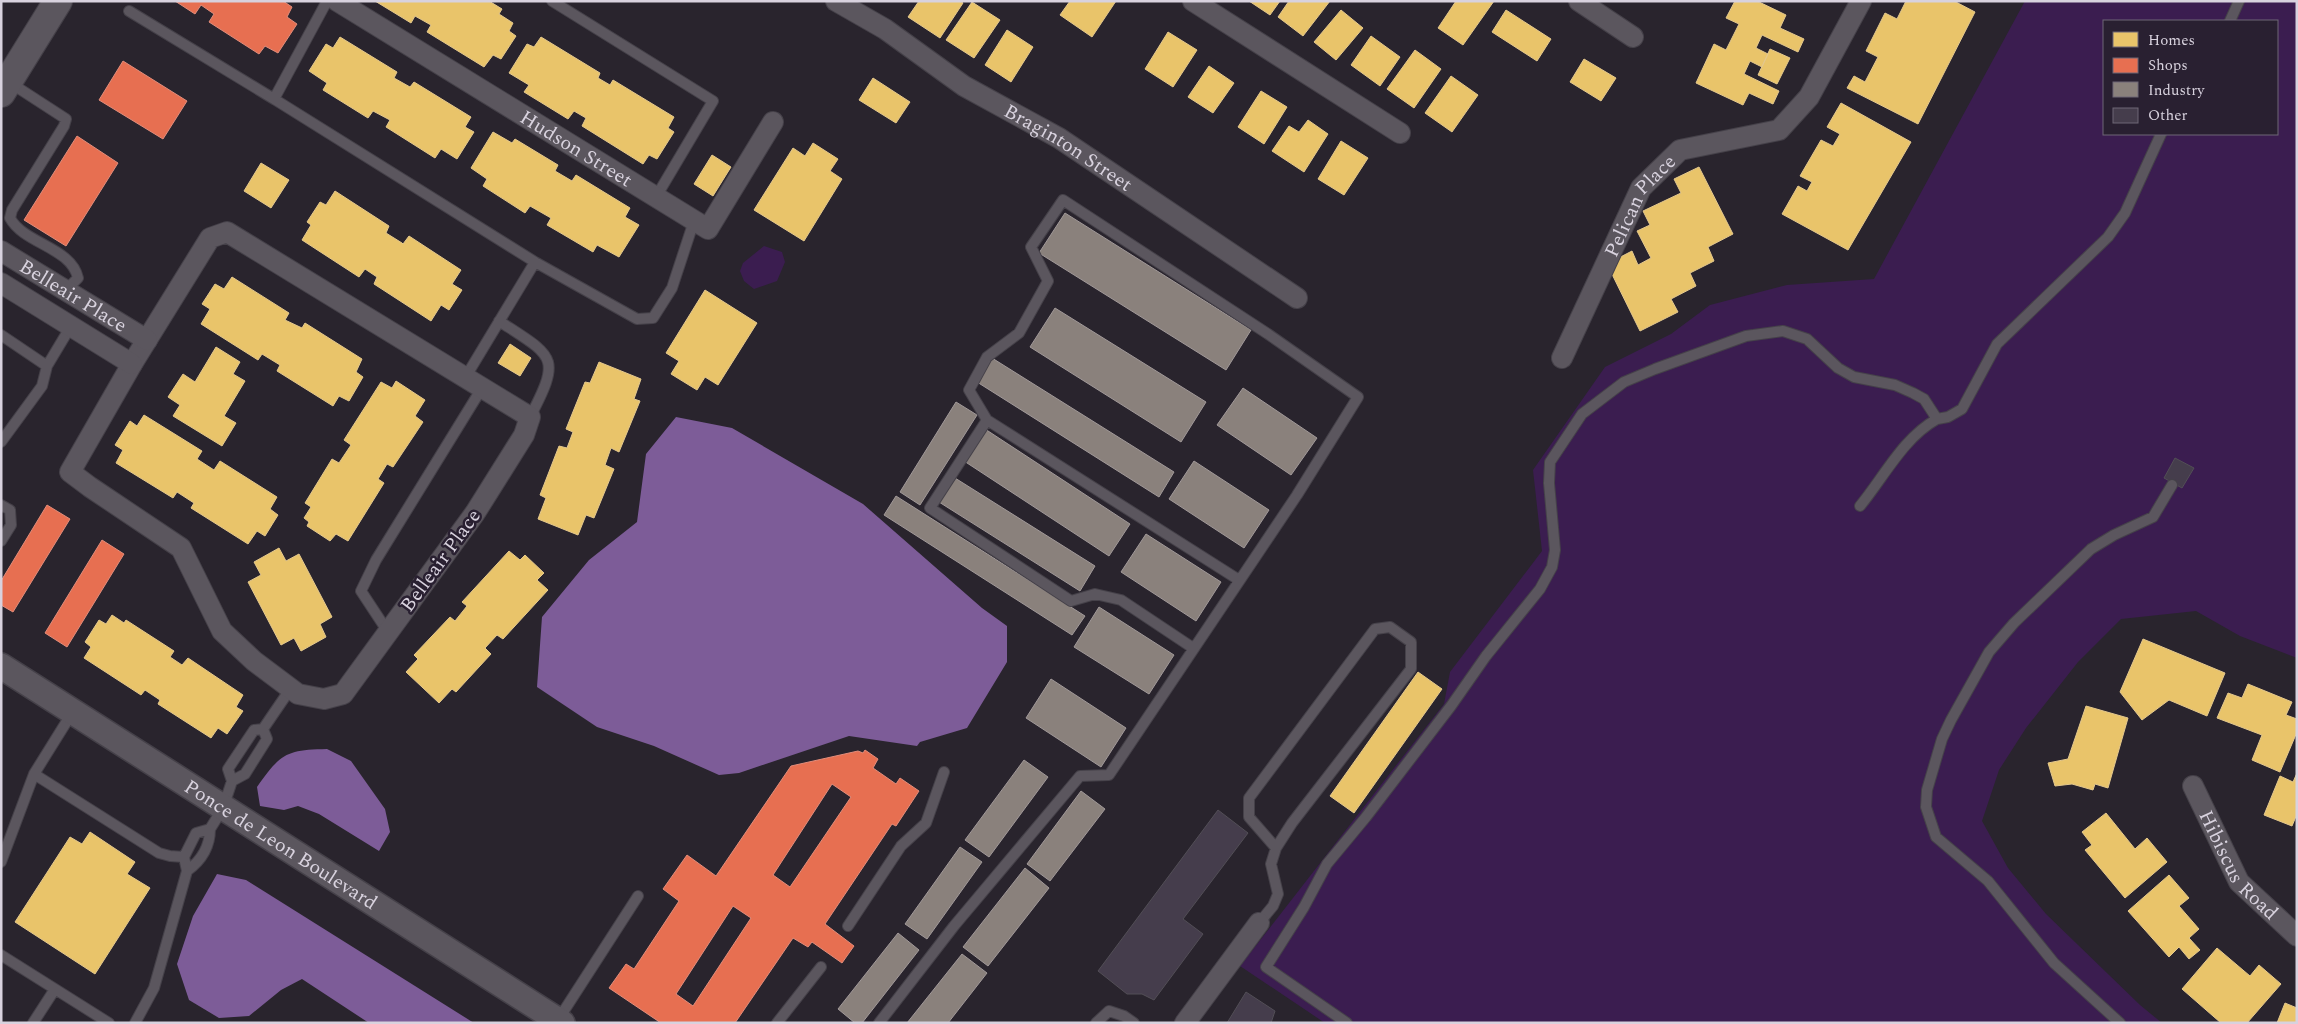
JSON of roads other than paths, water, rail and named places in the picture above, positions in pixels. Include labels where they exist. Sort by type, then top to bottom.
[{"type":"main road","points":[[5,87],[58,1]]},
{"type":"street","name":"Hudson Street","points":[[337,1],[708,230],[773,122]]},
{"type":"street","name":"Braginton Street","points":[[836,1],[885,29],[964,86],[1059,138],[1297,298]]},
{"type":"street","points":[[1193,1],[1400,132]]},
{"type":"street","points":[[1579,1],[1633,37]]},
{"type":"street","name":"Pelican Place","points":[[1562,358],[1641,188],[1680,150],[1779,130],[1809,97],[1861,1]]},
{"type":"street","name":"Belleair Place","points":[[227,232],[530,417],[524,435],[475,513],[343,694],[324,699],[298,694],[254,661],[222,631],[181,548],[70,472],[132,364],[210,238],[227,232]]},
{"type":"street","name":"Belleair Place","points":[[1,251],[147,340]]},
{"type":"street","name":"Belleair Place","points":[[1,283],[132,364]]},
{"type":"street","name":"Ponce de Leon Boulevard","points":[[1,666],[72,713],[216,819],[560,1022]]},
{"type":"street","name":"Hibiscus Road","points":[[2193,786],[2239,882],[2297,936]]},
{"type":"street","points":[[1185,1023],[1259,923]]},
{"type":"lane","points":[[274,99],[327,1]]},
{"type":"lane","points":[[552,1],[713,101],[656,197]]},
{"type":"lane","points":[[2230,20],[2239,1]]},
{"type":"lane","points":[[128,11],[274,99],[535,262],[637,319],[653,318],[672,288],[694,221]]},
{"type":"lane","points":[[5,87],[66,119],[64,126],[12,210],[10,218],[15,227],[76,268],[78,278],[66,290]]},
{"type":"lane","points":[[1860,506],[1905,446],[1928,424],[1937,418],[1948,417],[1962,409],[1997,344],[2108,237],[2125,213],[2161,135]]},
{"type":"lane","points":[[879,1023],[954,926],[1080,776],[1109,775],[1297,495],[1358,397],[1268,334],[1062,200],[1031,247],[1048,282],[1019,333],[987,357],[969,390],[987,420],[1239,580]]},
{"type":"lane","points":[[465,378],[535,262]]},
{"type":"lane","points":[[499,321],[528,339],[544,354],[550,363],[550,374],[530,417]]},
{"type":"lane","points":[[1,442],[42,386],[47,366],[71,326]]},
{"type":"lane","points":[[1346,1023],[1266,967],[1304,907],[1327,864],[1452,706],[1486,656],[1540,589],[1552,567],[1555,550],[1549,483],[1550,462],[1582,414],[1624,382],[1655,368],[1746,336],[1783,331],[1807,339],[1838,368],[1854,377],[1895,385],[1924,399],[1937,418]]},
{"type":"lane","points":[[1,335],[47,366]]},
{"type":"lane","points":[[388,632],[361,591],[376,560],[482,388]]},
{"type":"lane","points":[[987,420],[930,508],[1071,601],[1095,594],[1121,600],[1193,648]]},
{"type":"lane","points":[[2120,1023],[2054,963],[1988,880],[1936,837],[1926,807],[1927,790],[1942,740],[1989,652],[2014,622],[2091,549],[2114,535],[2153,518],[2172,485]]},
{"type":"lane","points":[[1,504],[10,510],[11,525],[1,541]]},
{"type":"lane","points":[[1259,923],[1273,906],[1278,894],[1271,864],[1276,848],[1292,823],[1410,668],[1411,642],[1390,627],[1375,628],[1249,798],[1249,817],[1276,848]]},
{"type":"lane","points":[[232,781],[228,769],[254,730],[263,729],[291,688]]},
{"type":"lane","points":[[1,862],[34,774],[72,713]]},
{"type":"lane","points":[[188,870],[200,862],[210,841],[216,819],[232,781],[245,774],[267,739],[263,729]]},
{"type":"lane","points":[[848,926],[901,846],[926,823],[944,772]]},
{"type":"lane","points":[[34,774],[159,853],[184,857]]},
{"type":"lane","points":[[135,1023],[154,988],[188,870],[184,857],[196,833],[216,819]]},
{"type":"lane","points":[[560,1022],[638,896]]},
{"type":"lane","points":[[1,955],[109,1023]]},
{"type":"lane","points":[[777,1023],[822,967]]},
{"type":"lane","points":[[33,1023],[55,989]]},
{"type":"lane","points":[[1096,1023],[1109,1011],[1124,1016],[1134,1023]]}]
